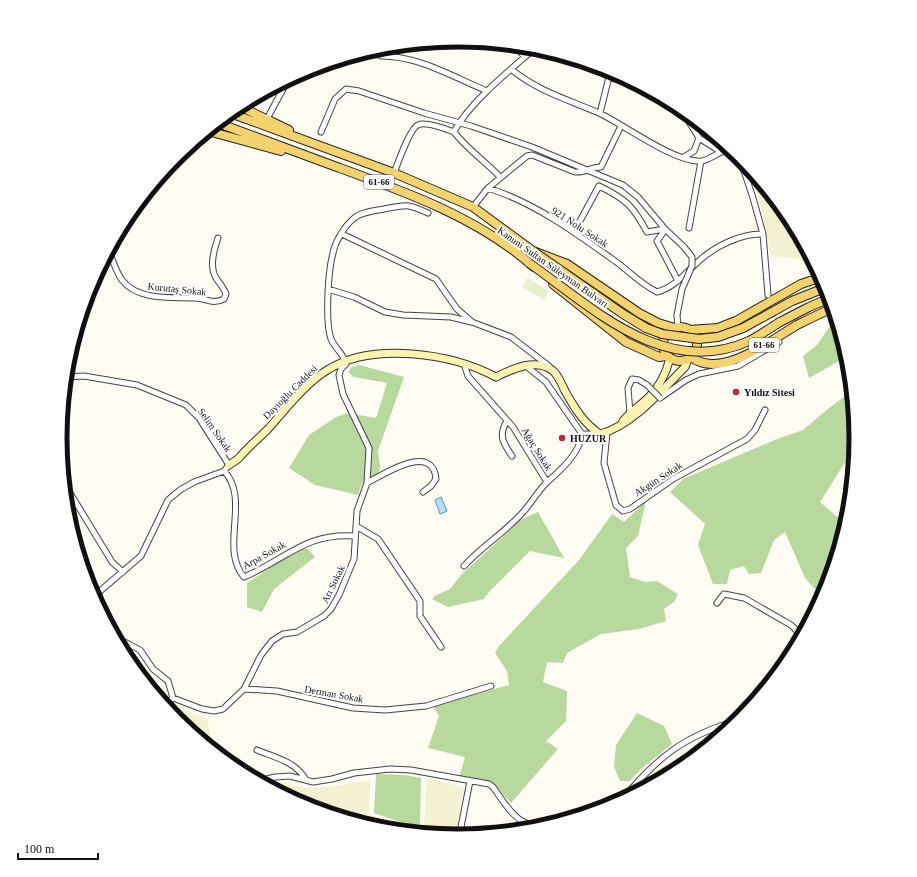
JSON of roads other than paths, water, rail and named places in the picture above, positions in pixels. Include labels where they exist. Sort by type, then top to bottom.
[{"type":"main road","name":"61-66","points":[[247,109],[317,145]]},
{"type":"main road","name":"Kanuni Sultan Süleyman Bulvarı","points":[[237,116],[394,172],[473,208],[623,314],[646,328],[662,334],[699,339],[718,337],[743,328],[792,301],[820,290]]},
{"type":"main road","name":"Kanuni Sultan Süleyman Bulvarı","points":[[224,125],[389,186],[467,221],[506,244],[529,263],[618,326],[642,340],[660,346],[700,352],[722,349],[748,341],[780,322],[824,300]]},
{"type":"main road","name":"61-66","points":[[214,133],[262,147],[310,157]]},
{"type":"main road","name":"61-66","points":[[534,251],[567,264],[639,313],[658,323],[689,330],[718,328],[736,321],[801,284],[816,279]]},
{"type":"main road","name":"61-66","points":[[529,263],[564,294],[626,342],[659,357],[669,357],[677,361],[690,358],[698,362],[712,364],[729,361],[747,355],[797,325],[828,310]]},
{"type":"main road","points":[[669,357],[664,349],[663,342],[668,332],[676,328]]},
{"type":"main road","points":[[689,330],[697,343],[696,350],[690,358]]},
{"type":"street","points":[[521,52],[525,56]]},
{"type":"street","points":[[454,132],[459,122],[487,91],[512,70],[528,54]]},
{"type":"street","points":[[381,56],[397,56],[411,59],[487,91]]},
{"type":"street","points":[[512,70],[527,82],[600,113],[620,126],[663,149],[684,157],[701,161],[725,152]]},
{"type":"street","points":[[600,113],[609,78],[614,79]]},
{"type":"street","points":[[269,115],[284,88]]},
{"type":"street","points":[[321,132],[335,99],[346,89],[359,91],[424,113],[459,122],[532,147],[586,171],[623,185],[638,197],[665,229],[692,257],[692,266],[682,289],[676,328]]},
{"type":"street","points":[[394,172],[413,128],[421,124],[443,128],[454,132],[461,141],[486,163],[500,178]]},
{"type":"street","points":[[691,124],[699,138],[721,152]]},
{"type":"street","points":[[473,208],[488,188],[527,156],[532,155],[575,172],[586,171],[592,167],[601,167],[620,126]]},
{"type":"street","points":[[684,157],[694,151],[699,138]]},
{"type":"street","points":[[690,228],[701,161]]},
{"type":"street","points":[[743,170],[763,234],[768,296]]},
{"type":"street","points":[[574,232],[599,186],[620,196],[632,209],[647,232],[665,229]]},
{"type":"street","name":"921 Nolu Sokak","points":[[488,188],[528,205],[574,232],[626,269],[642,284],[657,292],[664,290],[678,281]]},
{"type":"street","points":[[346,361],[338,352],[330,338],[328,289],[333,253],[342,234],[353,218],[364,213],[409,204],[428,213]]},
{"type":"street","points":[[665,229],[657,241],[678,281],[701,259],[714,250],[738,239],[755,234],[763,234]]},
{"type":"street","points":[[342,234],[436,279],[457,309],[472,322]]},
{"type":"street","name":"Kurutaş Sokak","points":[[111,257],[121,280],[139,293],[165,297],[198,298],[216,303],[224,299],[226,294],[215,277],[212,254],[218,238]]},
{"type":"street","points":[[328,289],[354,297],[385,312],[403,315],[451,317],[472,322],[511,337],[554,370],[576,410],[592,429],[603,433]]},
{"type":"street","points":[[630,413],[628,388],[632,379],[639,380],[647,385],[660,398],[692,377],[699,374],[738,366],[780,342]]},
{"type":"street","name":"Dayıoğlu Caddesi","points":[[226,468],[238,459],[311,383],[328,369],[351,358],[397,354],[434,355],[481,369],[496,377],[517,366],[545,366],[554,370]]},
{"type":"street","points":[[622,423],[630,413],[649,397],[660,384],[669,357]]},
{"type":"street","points":[[526,366],[546,382],[582,434],[603,433],[635,417],[686,367],[690,358]]},
{"type":"street","name":"Arı Sokak","points":[[173,698],[202,709],[218,711],[229,704],[244,689],[261,655],[272,641],[283,634],[305,627],[324,616],[331,609],[347,578],[354,559],[357,511],[367,483],[368,443],[343,394],[339,375],[341,369],[346,364],[346,361]]},
{"type":"street","name":"Ağaç Sokak","points":[[464,364],[468,376],[525,444],[547,482],[560,470],[581,443],[582,434]]},
{"type":"street","name":"Selim Sokak","points":[[72,377],[84,376],[137,385],[186,405],[199,418],[226,468]]},
{"type":"street","name":"Akgün Sokak","points":[[603,433],[604,463],[616,505],[623,511],[630,508],[673,479],[747,438],[755,430],[765,410]]},
{"type":"street","points":[[507,421],[501,434],[502,441],[512,456]]},
{"type":"street","points":[[367,483],[404,465],[418,461],[428,463],[435,472],[436,479],[431,486],[423,492]]},
{"type":"street","points":[[99,593],[133,565],[145,551],[168,500],[180,490],[226,468]]},
{"type":"street","name":"Arpa Sokak","points":[[226,468],[235,491],[236,516],[234,535],[238,570],[244,577],[254,573],[294,548],[320,538],[334,535],[355,536]]},
{"type":"street","points":[[464,566],[476,553],[524,512],[547,482]]},
{"type":"street","points":[[71,494],[112,562],[123,572]]},
{"type":"street","points":[[356,526],[378,539],[420,601],[420,616],[441,647]]},
{"type":"street","points":[[717,603],[724,594],[744,598],[791,624],[798,634]]},
{"type":"street","points":[[124,642],[140,650],[154,669],[168,681],[173,698],[168,702]]},
{"type":"street","name":"Derman Sokak","points":[[244,689],[277,691],[353,708],[385,710],[426,706],[491,686]]},
{"type":"street","points":[[630,791],[640,778],[670,751],[690,738],[727,723]]},
{"type":"street","points":[[257,750],[288,761],[301,771],[307,781]]},
{"type":"street","points":[[266,779],[290,776],[307,781],[322,781],[354,773],[390,769],[410,770],[480,782],[493,787],[515,816],[527,824]]},
{"type":"street","points":[[461,830],[470,781]]},
{"type":"water","points":[[441,497],[447,511],[440,514],[435,500]]},
{"type":"place","name":"Yıldız Sitesi","points":[[736,392]]},
{"type":"place","name":"HUZUR","points":[[562,438]]}]
